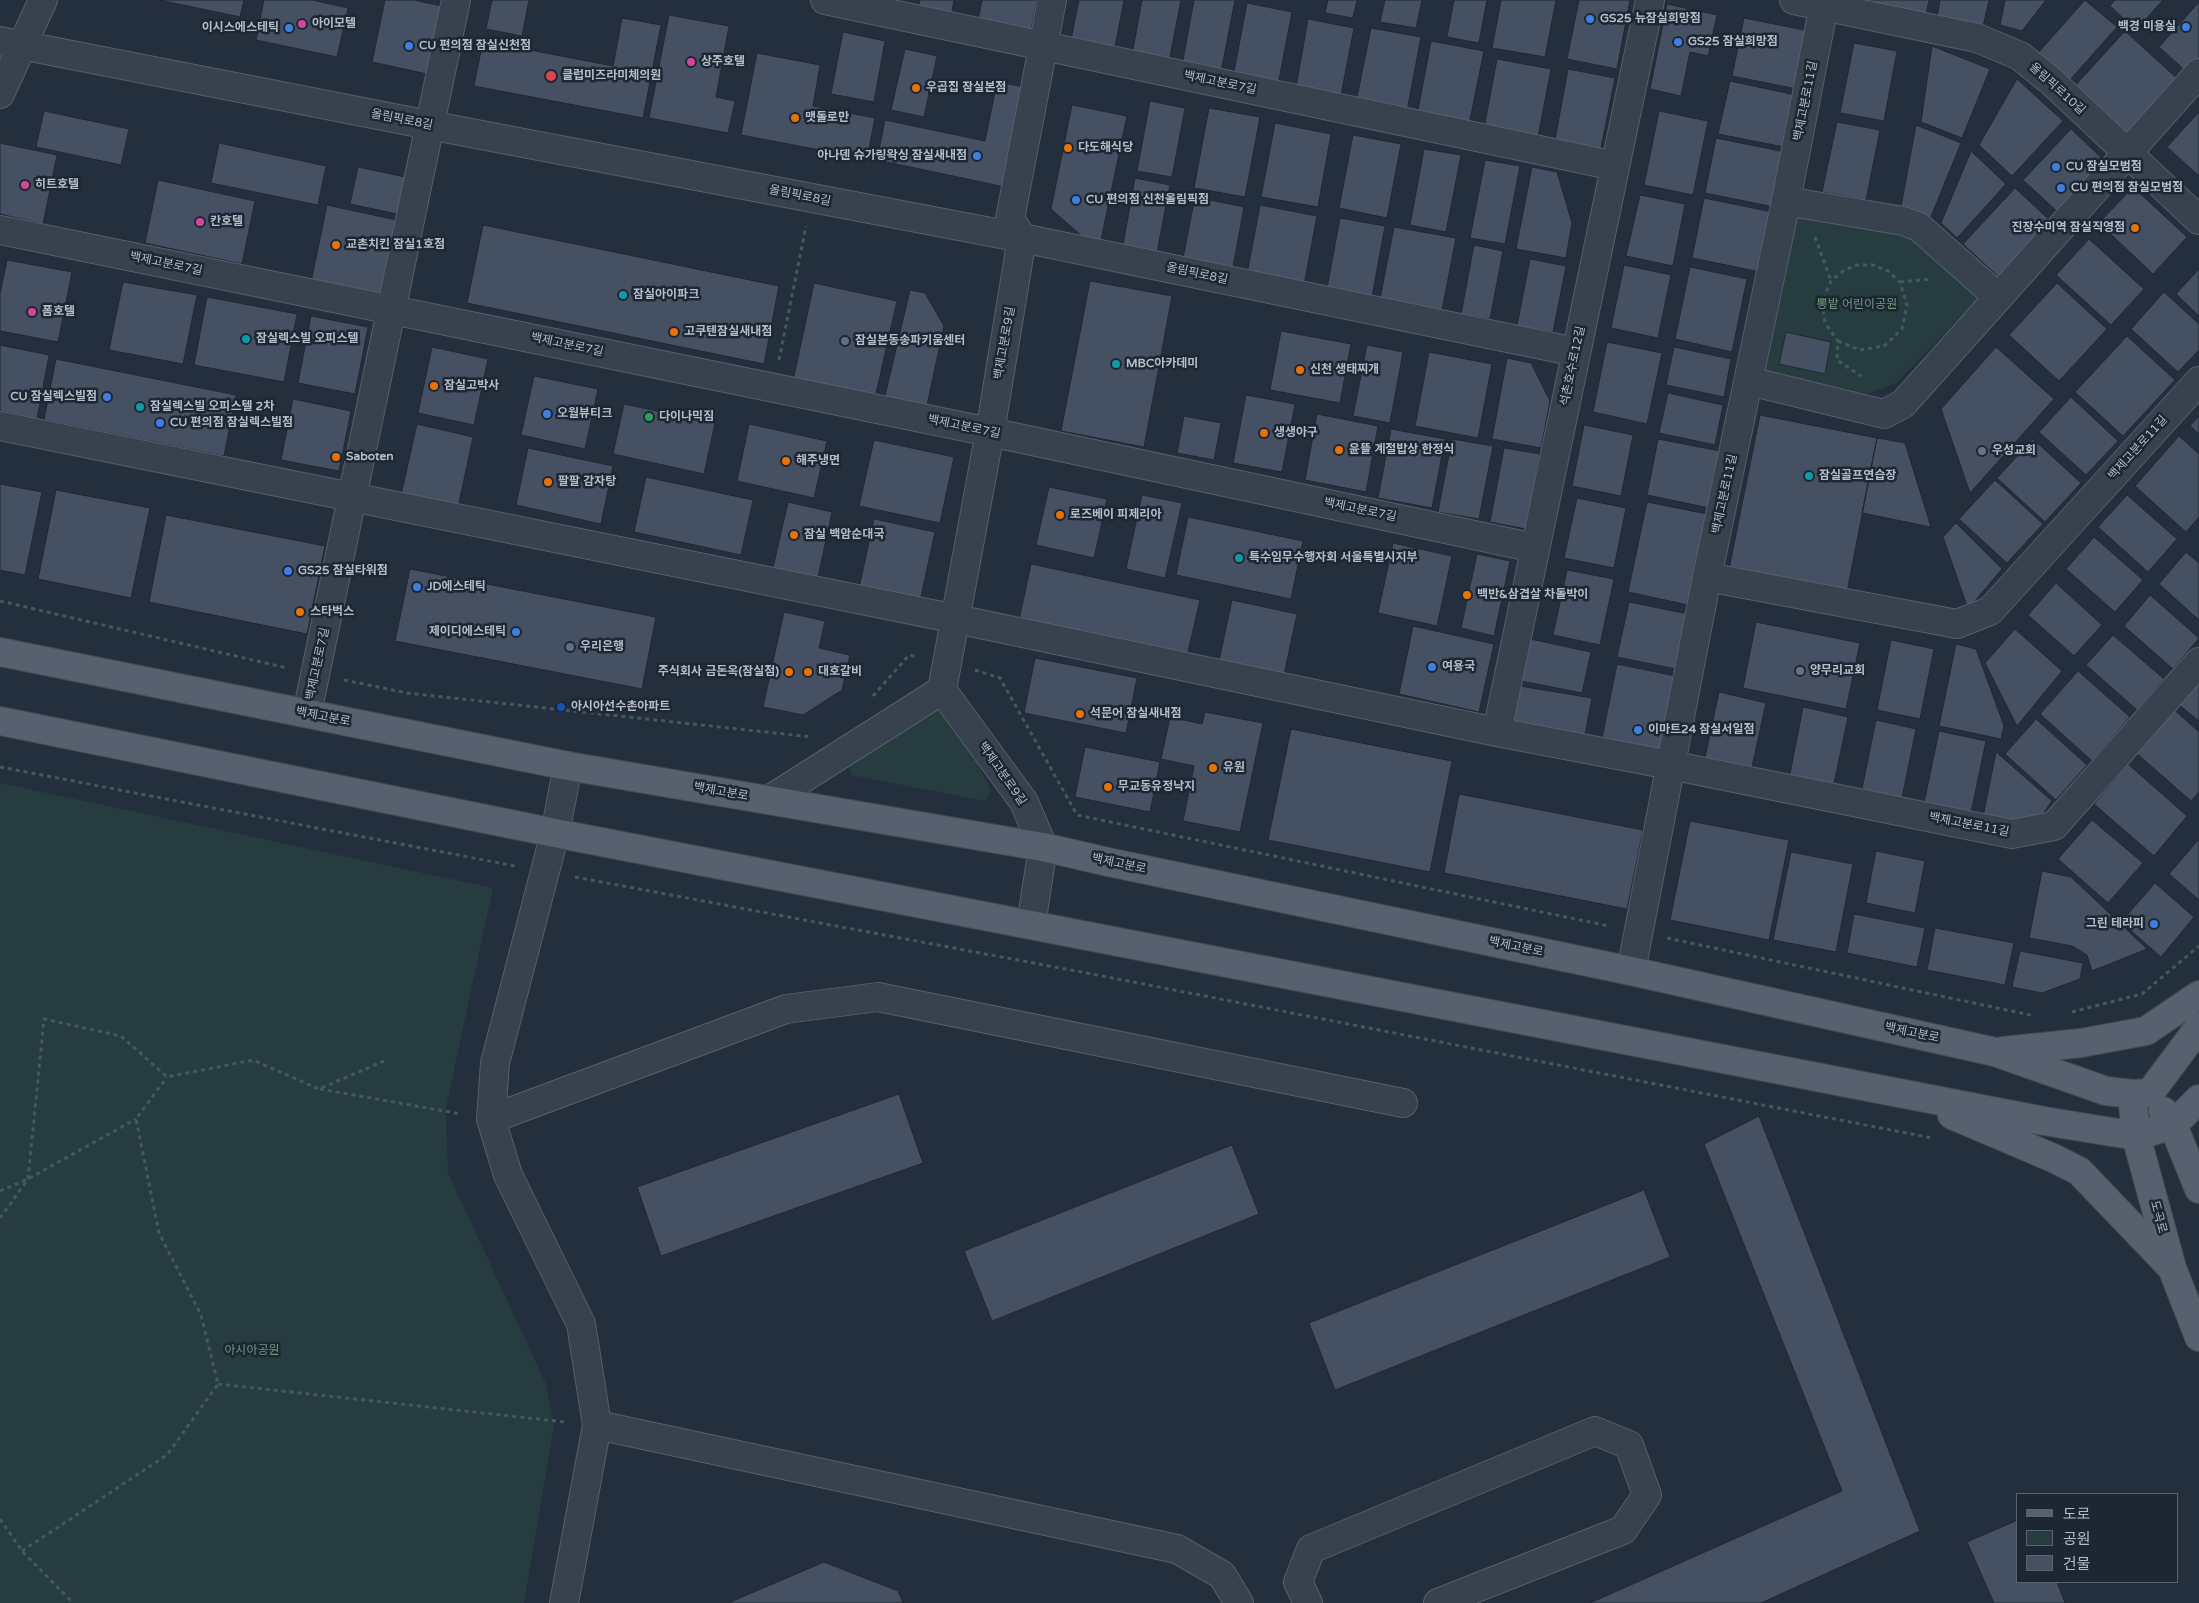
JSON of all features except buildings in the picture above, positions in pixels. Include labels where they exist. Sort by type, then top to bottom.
[{"type":"main road","name":"백제고분로","points":[[0,652],[568,766],[1043,847],[1631,972],[1995,1052],[2106,1091],[2141,1094]]},
{"type":"main road","points":[[0,721],[554,833],[2044,1121],[2136,1136],[2173,1126],[2199,1099]]},
{"type":"main road","points":[[1995,1052],[2081,1044],[2146,1031],[2199,995]]},
{"type":"main road","points":[[2199,1027],[2141,1094],[2173,1126],[2199,1189]]},
{"type":"main road","points":[[1902,1094],[2053,1158],[2079,1171],[2172,1268]]},
{"type":"main road","name":"도곡로","points":[[2141,1094],[2136,1136],[2172,1268],[2199,1337]]},
{"type":"street","points":[[0,94],[11,43],[43,0]]},
{"type":"street","name":"백제고분로7길","points":[[307,713],[456,0]]},
{"type":"street","name":"백제고분로7길","points":[[826,0],[1615,166]]},
{"type":"street","points":[[1022,238],[1010,219],[1052,0]]},
{"type":"street","name":"석촌호수로12길","points":[[1497,732],[1650,0]]},
{"type":"street","name":"올림픽로10길","points":[[1794,0],[1825,3],[1978,38],[2020,56],[2051,81],[2199,220]]},
{"type":"street","name":"백제고분로11길","points":[[1631,972],[1707,577],[1786,202],[1825,3]]},
{"type":"street","name":"올림픽로8길","points":[[11,43],[1022,238],[1576,352]]},
{"type":"street","points":[[1749,381],[1884,414],[1903,404],[2199,73]]},
{"type":"street","points":[[1786,202],[1903,221],[1919,227],[1998,298]]},
{"type":"street","name":"백제고분로7길","points":[[0,230],[391,309],[525,326],[708,363],[773,387],[1536,548]]},
{"type":"street","name":"백제고분로9길","points":[[1022,238],[990,432],[942,690],[1024,802],[1043,847]]},
{"type":"street","name":"백제고분로11길","points":[[1707,577],[1957,624],[1990,611],[2199,381]]},
{"type":"street","points":[[0,426],[956,619],[1497,732]]},
{"type":"street","name":"백제고분로11길","points":[[1497,732],[2012,834],[2054,826],[2199,662]]},
{"type":"street","points":[[769,800],[942,690]]},
{"type":"street","points":[[564,1603],[597,1425],[581,1324],[508,1175],[491,1119],[495,1063],[554,833],[568,766]]},
{"type":"street","points":[[1031,925],[1043,847]]},
{"type":"street","points":[[491,1119],[786,1009],[878,997],[1403,1103]]},
{"type":"street","points":[[597,1425],[1177,1549],[1222,1575],[1239,1603]]},
{"type":"street","points":[[1308,1603],[1298,1582],[1312,1549],[1595,1431],[1629,1445],[1647,1496],[1623,1530],[1438,1603]]},
{"type":"path","points":[[773,387],[812,198]]},
{"type":"path","points":[[1786,202],[1817,241],[1830,281],[1822,302],[1825,324],[1838,341],[1860,350],[1884,346],[1902,329],[1907,305],[1900,282],[1888,271],[1873,265],[1857,265],[1843,271],[1830,281]]},
{"type":"path","points":[[0,601],[316,675],[407,693],[817,737]]},
{"type":"path","points":[[873,697],[909,655],[948,662],[1000,678],[1077,815],[2036,1016]]},
{"type":"path","points":[[0,767],[544,872],[1087,972],[1934,1138]]},
{"type":"path","points":[[2065,1013],[2142,994],[2199,946]]},
{"type":"path","points":[[0,1218],[28,1179],[44,1019],[121,1036],[167,1077]]},
{"type":"path","points":[[0,1191],[28,1179],[136,1119],[167,1077],[253,1060],[319,1089],[491,1119]]},
{"type":"path","points":[[319,1089],[384,1061]]},
{"type":"path","points":[[22,1551],[167,1455],[218,1384],[201,1315],[159,1232],[136,1119]]},
{"type":"path","points":[[218,1384],[597,1425]]},
{"type":"path","points":[[0,1519],[22,1551],[73,1603]]},
{"type":"green space","name":"뽕밭 어린이공원","points":[[1793,211],[1910,230],[1983,294],[1896,383],[1867,394],[1760,370]]},
{"type":"green space","points":[[935,703],[950,706],[991,791],[985,801],[851,775],[849,762]]},
{"type":"green space","name":"아시아공원","points":[[0,783],[493,888],[446,1108],[448,1173],[546,1384],[554,1426],[524,1603],[0,1603]]},
{"type":"place","name":"GS25 뉴잠실희망점","points":[[1590,19]]},
{"type":"place","name":"아이모텔","points":[[302,24]]},
{"type":"place","name":"백경 미용실","points":[[2186,27]]},
{"type":"place","name":"이시스에스테틱","points":[[289,28]]},
{"type":"place","name":"GS25 잠실희망점","points":[[1678,42]]},
{"type":"place","name":"CU 편의점 잠실신천점","points":[[409,46]]},
{"type":"place","name":"상주호텔","points":[[691,62]]},
{"type":"place","name":"클럽미즈라미체의원","points":[[551,76]]},
{"type":"place","name":"우곱집 잠실본점","points":[[916,88]]},
{"type":"place","name":"맷돌로만","points":[[795,118]]},
{"type":"place","name":"다도해식당","points":[[1068,148]]},
{"type":"place","name":"아나덴 슈가링왁싱 잠실새내점","points":[[977,156]]},
{"type":"place","name":"CU 잠실모범점","points":[[2056,167]]},
{"type":"place","name":"히트호텔","points":[[25,185]]},
{"type":"place","name":"CU 편의점 잠실모범점","points":[[2061,188]]},
{"type":"place","name":"CU 편의점 신천올림픽점","points":[[1076,200]]},
{"type":"place","name":"칸호텔","points":[[200,222]]},
{"type":"place","name":"진장수미역 잠실직영점","points":[[2135,228]]},
{"type":"place","name":"교촌치킨 잠실1호점","points":[[336,245]]},
{"type":"place","name":"잠실아이파크","points":[[623,295]]},
{"type":"place","name":"폼호텔","points":[[32,312]]},
{"type":"place","name":"고쿠텐잠실새내점","points":[[674,332]]},
{"type":"place","name":"잠실렉스빌 오피스텔","points":[[246,339]]},
{"type":"place","name":"잠실본동송파키움센터","points":[[845,341]]},
{"type":"place","name":"MBC아카데미","points":[[1116,364]]},
{"type":"place","name":"신천 생태찌개","points":[[1300,370]]},
{"type":"place","name":"잠실고박사","points":[[434,386]]},
{"type":"place","name":"CU 잠실렉스빌점","points":[[107,397]]},
{"type":"place","name":"잠실렉스빌 오피스텔 2차","points":[[140,407]]},
{"type":"place","name":"오월뷰티크","points":[[547,414]]},
{"type":"place","name":"다이나믹짐","points":[[649,417]]},
{"type":"place","name":"CU 편의점 잠실렉스빌점","points":[[160,423]]},
{"type":"place","name":"생생아구","points":[[1264,433]]},
{"type":"place","name":"윤뜰 계절밥상 한정식","points":[[1339,450]]},
{"type":"place","name":"우성교회","points":[[1982,451]]},
{"type":"place","name":"Saboten","points":[[336,457]]},
{"type":"place","name":"해주냉면","points":[[786,461]]},
{"type":"place","name":"잠실골프연습장","points":[[1809,476]]},
{"type":"place","name":"팔팔 감자탕","points":[[548,482]]},
{"type":"place","name":"로즈베이 피제리아","points":[[1060,515]]},
{"type":"place","name":"잠실 백암순대국","points":[[794,535]]},
{"type":"place","name":"특수임무수행자회 서울특별시지부","points":[[1239,558]]},
{"type":"place","name":"GS25 잠실타워점","points":[[288,571]]},
{"type":"place","name":"JD에스테틱","points":[[417,587]]},
{"type":"place","name":"백반&삼겹살 차돌박이","points":[[1467,595]]},
{"type":"place","name":"스타벅스","points":[[300,612]]},
{"type":"place","name":"제이디에스테틱","points":[[516,632]]},
{"type":"place","name":"우리은행","points":[[570,647]]},
{"type":"place","name":"여용국","points":[[1432,667]]},
{"type":"place","name":"양무리교회","points":[[1800,671]]},
{"type":"place","name":"주식회사 금돈옥(잠실점)","points":[[789,672]]},
{"type":"place","name":"대호갈비","points":[[808,672]]},
{"type":"place","name":"아시아선수촌아파트","points":[[561,707]]},
{"type":"place","name":"석문어 잠실새내점","points":[[1080,714]]},
{"type":"place","name":"이마트24 잠실서일점","points":[[1638,730]]},
{"type":"place","name":"유원","points":[[1213,768]]},
{"type":"place","name":"무교동유정낙지","points":[[1108,787]]},
{"type":"place","name":"그린 테라피","points":[[2154,924]]}]
